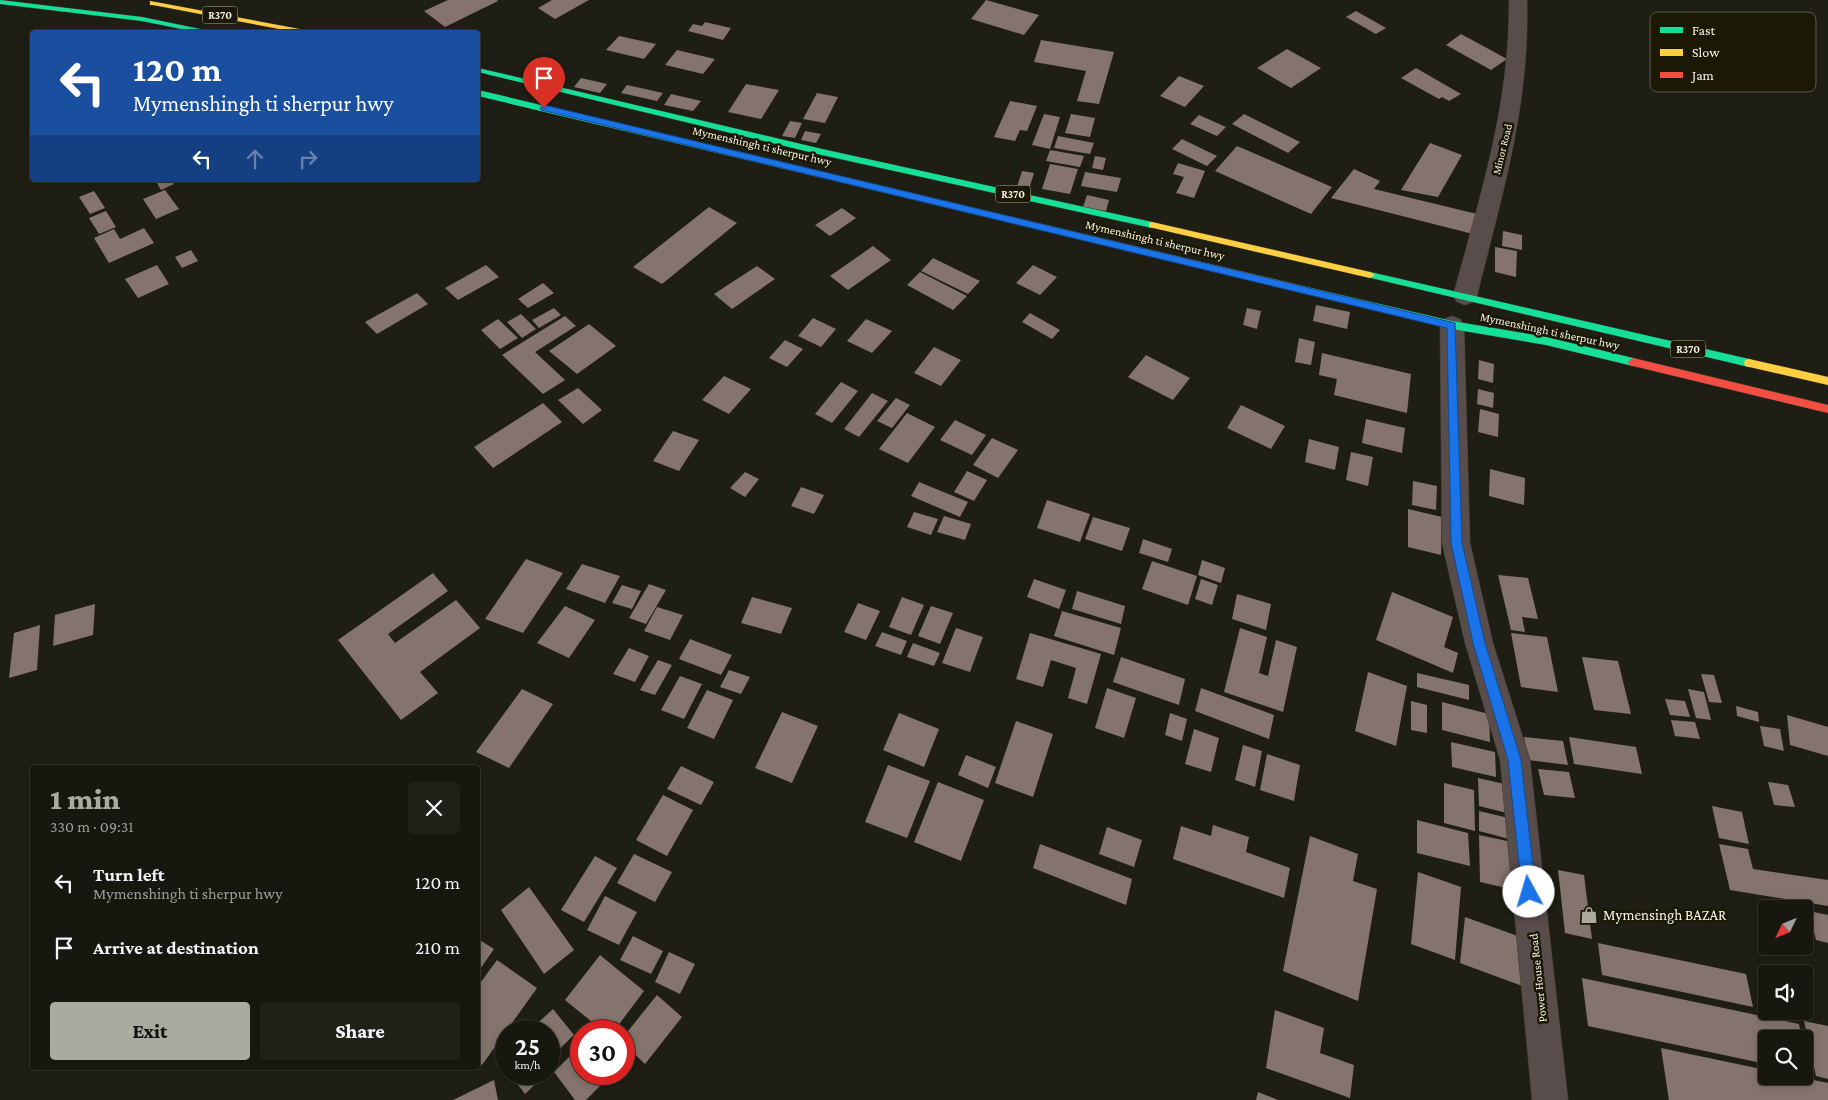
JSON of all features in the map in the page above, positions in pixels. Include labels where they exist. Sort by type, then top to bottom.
[{"type":"main road","name":"R370","points":[[0,2],[142,19],[195,30]]},
{"type":"main road","name":"R370","points":[[144,2],[294,30]]},
{"type":"main road","name":"Mymenshingh ti sherpur hwy","points":[[480,70],[822,152],[1465,296],[1548,318],[1828,381]]},
{"type":"main road","name":"Mymenshingh ti sherpur hwy","points":[[480,93],[1452,325],[1546,341],[1828,409]]},
{"type":"street","name":"Minor Road","points":[[1465,296],[1514,101],[1519,26],[1518,0]]},
{"type":"street","name":"Power House Road","points":[[1452,325],[1456,543],[1479,643],[1515,760],[1550,1100]]},
{"type":"building","points":[[448,0],[498,1],[445,27],[424,11]]},
{"type":"building","points":[[552,0],[589,0],[555,19],[538,8]]},
{"type":"building","points":[[986,0],[1039,15],[1024,35],[971,19]]},
{"type":"building","points":[[1356,11],[1386,28],[1376,34],[1346,17]]},
{"type":"building","points":[[705,22],[731,28],[723,40],[688,31],[693,24],[702,26]]},
{"type":"building","points":[[1461,34],[1507,59],[1491,70],[1446,45]]},
{"type":"building","points":[[619,36],[656,44],[644,59],[606,50]]},
{"type":"building","points":[[1041,40],[1114,52],[1099,104],[1077,101],[1086,71],[1034,62]]},
{"type":"building","points":[[1287,49],[1321,68],[1291,88],[1257,68]]},
{"type":"building","points":[[677,50],[715,59],[703,74],[665,65]]},
{"type":"building","points":[[1416,68],[1461,94],[1449,101],[1442,97],[1439,99],[1401,78]]},
{"type":"building","points":[[1179,76],[1204,86],[1185,107],[1160,96]]},
{"type":"building","points":[[581,78],[607,84],[600,93],[574,87]]},
{"type":"building","points":[[746,84],[779,90],[761,119],[728,112]]},
{"type":"building","points":[[627,85],[663,93],[657,101],[621,93]]},
{"type":"building","points":[[817,93],[838,97],[825,123],[803,119]]},
{"type":"building","points":[[671,94],[701,101],[693,111],[664,105]]},
{"type":"building","points":[[1010,101],[1037,106],[1027,131],[1020,130],[1015,141],[994,137]]},
{"type":"building","points":[[1044,114],[1060,117],[1050,149],[1032,145]]},
{"type":"building","points":[[1071,114],[1095,118],[1090,137],[1065,133]]},
{"type":"building","points":[[1244,114],[1300,142],[1288,153],[1232,124]]},
{"type":"building","points":[[1199,115],[1226,127],[1217,136],[1190,124]]},
{"type":"building","points":[[790,121],[802,123],[795,138],[782,136]]},
{"type":"building","points":[[805,131],[821,134],[816,143],[801,140]]},
{"type":"building","points":[[1058,136],[1094,143],[1090,154],[1054,148]]},
{"type":"building","points":[[1182,139],[1217,156],[1207,166],[1172,149]]},
{"type":"building","points":[[1430,143],[1462,155],[1438,197],[1401,190]]},
{"type":"building","points":[[1237,146],[1332,187],[1311,214],[1215,171]]},
{"type":"building","points":[[1050,150],[1084,156],[1080,167],[1046,161]]},
{"type":"building","points":[[1095,156],[1106,158],[1103,170],[1092,168]]},
{"type":"building","points":[[1178,163],[1205,171],[1194,198],[1176,193],[1184,177],[1173,174]]},
{"type":"building","points":[[1050,164],[1078,169],[1070,194],[1042,189]]},
{"type":"building","points":[[1354,169],[1380,181],[1374,189],[1477,214],[1473,234],[1331,198]]},
{"type":"building","points":[[1022,171],[1034,173],[1029,189],[1017,187]]},
{"type":"building","points":[[1085,172],[1121,178],[1117,192],[1081,186]]},
{"type":"building","points":[[156,182],[172,182],[174,184],[161,190]]},
{"type":"building","points":[[165,190],[179,209],[156,219],[143,199]]},
{"type":"building","points":[[94,191],[105,208],[90,214],[79,197]]},
{"type":"building","points":[[1087,195],[1109,200],[1106,211],[1083,207]]},
{"type":"building","points":[[709,207],[737,223],[662,284],[633,267]]},
{"type":"building","points":[[842,208],[856,218],[830,236],[815,225]]},
{"type":"building","points":[[106,211],[116,227],[99,234],[89,218]]},
{"type":"building","points":[[144,228],[154,243],[109,263],[94,238],[114,229],[120,239]]},
{"type":"building","points":[[1503,231],[1522,235],[1522,250],[1502,246]]},
{"type":"building","points":[[873,246],[891,260],[848,290],[830,276]]},
{"type":"building","points":[[1495,247],[1517,251],[1516,277],[1495,272]]},
{"type":"building","points":[[191,250],[198,261],[182,268],[175,257]]},
{"type":"building","points":[[933,258],[980,281],[968,294],[921,271]]},
{"type":"building","points":[[157,265],[169,284],[138,298],[125,279]]},
{"type":"building","points":[[486,265],[499,277],[458,300],[445,288]]},
{"type":"building","points":[[1033,265],[1057,277],[1040,295],[1016,283]]},
{"type":"building","points":[[757,266],[775,279],[732,309],[714,294]]},
{"type":"building","points":[[920,272],[967,296],[953,310],[907,285]]},
{"type":"building","points":[[543,283],[554,293],[528,308],[518,299]]},
{"type":"building","points":[[417,293],[428,304],[377,334],[365,322]]},
{"type":"building","points":[[1316,305],[1350,312],[1347,329],[1313,321]]},
{"type":"building","points":[[554,308],[561,315],[539,328],[532,320]]},
{"type":"building","points":[[1247,308],[1261,311],[1257,329],[1243,325]]},
{"type":"building","points":[[1030,313],[1060,330],[1052,339],[1022,322]]},
{"type":"building","points":[[521,314],[536,329],[522,338],[507,322]]},
{"type":"building","points":[[565,316],[576,326],[535,352],[565,380],[543,394],[502,355]]},
{"type":"building","points":[[813,318],[836,329],[821,347],[798,336]]},
{"type":"building","points":[[498,319],[518,338],[500,349],[481,330]]},
{"type":"building","points":[[866,319],[892,331],[872,353],[847,341]]},
{"type":"building","points":[[589,324],[616,346],[577,374],[549,351]]},
{"type":"building","points":[[1299,338],[1315,342],[1311,365],[1295,362]]},
{"type":"building","points":[[785,340],[803,349],[787,367],[769,358]]},
{"type":"building","points":[[934,347],[961,360],[941,386],[914,373]]},
{"type":"building","points":[[1322,353],[1411,374],[1407,413],[1334,395],[1337,379],[1319,375]]},
{"type":"building","points":[[1146,355],[1190,378],[1173,400],[1128,377]]},
{"type":"building","points":[[1479,360],[1494,364],[1493,383],[1478,379]]},
{"type":"building","points":[[724,376],[751,389],[729,414],[702,400]]},
{"type":"building","points":[[841,382],[858,391],[832,423],[815,414]]},
{"type":"building","points":[[578,388],[602,410],[583,424],[558,400]]},
{"type":"building","points":[[1478,389],[1494,393],[1493,408],[1477,404]]},
{"type":"building","points":[[872,393],[888,401],[859,437],[844,429]]},
{"type":"building","points":[[896,398],[910,405],[892,428],[877,421]]},
{"type":"building","points":[[543,403],[562,422],[493,468],[474,447]]},
{"type":"building","points":[[1241,405],[1285,426],[1271,449],[1227,428]]},
{"type":"building","points":[[1480,409],[1499,414],[1498,437],[1478,432]]},
{"type":"building","points":[[907,413],[935,427],[908,463],[879,449]]},
{"type":"building","points":[[1366,419],[1405,428],[1402,453],[1362,443]]},
{"type":"building","points":[[955,420],[986,435],[972,455],[940,440]]},
{"type":"building","points":[[673,431],[699,440],[679,471],[653,461]]},
{"type":"building","points":[[992,438],[1018,450],[998,478],[973,465]]},
{"type":"building","points":[[1309,439],[1339,447],[1335,470],[1305,462]]},
{"type":"building","points":[[1351,452],[1373,457],[1368,486],[1346,480]]},
{"type":"building","points":[[1490,469],[1525,478],[1524,505],[1489,496]]},
{"type":"building","points":[[967,471],[987,480],[974,501],[954,492]]},
{"type":"building","points":[[745,472],[759,479],[745,497],[730,488]]},
{"type":"building","points":[[1413,481],[1437,486],[1436,510],[1412,505]]},
{"type":"building","points":[[919,482],[968,502],[960,517],[911,496]]},
{"type":"building","points":[[801,487],[824,495],[814,514],[791,506]]},
{"type":"building","points":[[1047,500],[1090,514],[1080,542],[1037,528]]},
{"type":"building","points":[[1408,509],[1442,517],[1441,555],[1408,547]]},
{"type":"building","points":[[914,512],[938,519],[931,535],[907,527]]},
{"type":"building","points":[[944,516],[971,524],[965,540],[937,532]]},
{"type":"building","points":[[1093,517],[1130,528],[1122,551],[1085,539]]},
{"type":"building","points":[[1143,539],[1172,549],[1168,562],[1139,553]]},
{"type":"building","points":[[526,559],[563,573],[523,633],[485,619]]},
{"type":"building","points":[[1202,560],[1225,568],[1221,583],[1198,575]]},
{"type":"building","points":[[1152,561],[1197,576],[1188,605],[1142,589]]},
{"type":"building","points":[[582,564],[620,576],[605,603],[566,589]]},
{"type":"building","points":[[433,573],[448,591],[388,634],[395,643],[456,600],[480,628],[420,672],[438,693],[401,720],[338,640]]},
{"type":"building","points":[[1498,575],[1528,578],[1538,619],[1522,617],[1525,632],[1511,630]]},
{"type":"building","points":[[1034,579],[1066,590],[1059,609],[1027,597]]},
{"type":"building","points":[[1201,579],[1218,585],[1212,605],[1195,599]]},
{"type":"building","points":[[649,584],[666,590],[646,624],[629,618]]},
{"type":"building","points":[[622,585],[641,591],[632,609],[612,603]]},
{"type":"building","points":[[1077,591],[1125,606],[1121,624],[1072,609]]},
{"type":"building","points":[[1392,592],[1453,617],[1444,647],[1458,653],[1453,673],[1376,640]]},
{"type":"building","points":[[1237,594],[1271,604],[1266,630],[1232,619]]},
{"type":"building","points":[[752,597],[792,608],[781,634],[741,623]]},
{"type":"building","points":[[902,597],[924,605],[911,635],[889,627]]},
{"type":"building","points":[[858,603],[880,611],[866,640],[844,632]]},
{"type":"building","points":[[95,604],[93,635],[53,646],[55,615]]},
{"type":"building","points":[[565,606],[595,620],[569,658],[537,643]]},
{"type":"building","points":[[931,606],[953,613],[940,644],[918,636]]},
{"type":"building","points":[[657,607],[683,615],[670,640],[644,631]]},
{"type":"building","points":[[1062,611],[1121,628],[1114,655],[1054,636]]},
{"type":"building","points":[[40,625],[37,670],[9,678],[14,633]]},
{"type":"building","points":[[956,628],[983,637],[970,672],[942,663]]},
{"type":"building","points":[[1240,628],[1267,637],[1259,673],[1268,676],[1276,640],[1297,647],[1283,712],[1224,692]]},
{"type":"building","points":[[882,632],[907,641],[901,655],[875,646]]},
{"type":"building","points":[[1030,633],[1101,654],[1087,704],[1068,698],[1076,668],[1051,660],[1043,687],[1016,679]]},
{"type":"building","points":[[1511,633],[1547,637],[1558,692],[1521,687]]},
{"type":"building","points":[[690,639],[732,655],[721,675],[679,659]]},
{"type":"building","points":[[913,643],[940,653],[934,666],[907,657]]},
{"type":"building","points":[[629,648],[649,656],[635,682],[613,674]]},
{"type":"building","points":[[1121,657],[1185,679],[1179,705],[1113,682]]},
{"type":"building","points":[[1582,657],[1618,661],[1631,714],[1594,710]]},
{"type":"building","points":[[658,660],[672,665],[655,695],[640,690]]},
{"type":"building","points":[[729,670],[750,677],[741,694],[720,687]]},
{"type":"building","points":[[1368,672],[1407,686],[1396,746],[1355,731]]},
{"type":"building","points":[[1417,673],[1469,685],[1469,700],[1417,687]]},
{"type":"building","points":[[1701,674],[1714,675],[1722,703],[1709,702]]},
{"type":"building","points":[[680,676],[702,684],[684,719],[661,710]]},
{"type":"building","points":[[1107,688],[1136,698],[1124,738],[1095,728]]},
{"type":"building","points":[[1201,688],[1274,715],[1269,739],[1195,711]]},
{"type":"building","points":[[522,689],[553,704],[509,768],[476,752]]},
{"type":"building","points":[[1688,689],[1704,692],[1711,720],[1696,718]]},
{"type":"building","points":[[707,690],[733,700],[714,739],[687,728]]},
{"type":"building","points":[[1665,699],[1685,701],[1690,717],[1670,715]]},
{"type":"building","points":[[1411,701],[1427,705],[1427,733],[1411,730]]},
{"type":"building","points":[[1442,702],[1489,714],[1490,742],[1442,730]]},
{"type":"building","points":[[1736,706],[1758,712],[1759,722],[1737,716]]},
{"type":"building","points":[[782,712],[818,726],[792,783],[755,768]]},
{"type":"building","points":[[899,713],[939,729],[924,767],[883,750]]},
{"type":"building","points":[[1170,713],[1187,719],[1182,741],[1165,735]]},
{"type":"building","points":[[1787,715],[1828,727],[1828,756],[1790,745]]},
{"type":"building","points":[[1671,720],[1695,722],[1700,739],[1675,736]]},
{"type":"building","points":[[1016,721],[1053,734],[1033,797],[995,783]]},
{"type":"building","points":[[1760,726],[1780,729],[1784,751],[1764,746]]},
{"type":"building","points":[[1194,729],[1219,738],[1211,772],[1185,764]]},
{"type":"building","points":[[1524,737],[1563,741],[1568,765],[1528,760]]},
{"type":"building","points":[[1569,737],[1636,747],[1642,774],[1574,764]]},
{"type":"building","points":[[1451,742],[1495,752],[1496,777],[1452,767]]},
{"type":"building","points":[[1243,745],[1262,751],[1255,787],[1235,780]]},
{"type":"building","points":[[1267,754],[1300,765],[1294,801],[1260,790]]},
{"type":"building","points":[[966,755],[996,767],[988,788],[958,775]]},
{"type":"building","points":[[888,765],[930,781],[907,838],[865,822]]},
{"type":"building","points":[[681,766],[714,782],[701,805],[667,789]]},
{"type":"building","points":[[1538,769],[1569,772],[1575,798],[1544,795]]},
{"type":"building","points":[[1478,778],[1505,784],[1507,813],[1479,806]]},
{"type":"building","points":[[938,782],[984,800],[961,861],[914,842]]},
{"type":"building","points":[[1768,782],[1788,785],[1795,807],[1774,805]]},
{"type":"building","points":[[1444,783],[1474,790],[1475,831],[1444,823]]},
{"type":"building","points":[[663,795],[693,810],[667,856],[636,840]]},
{"type":"building","points":[[1712,806],[1742,812],[1749,844],[1719,838]]},
{"type":"building","points":[[1479,811],[1513,819],[1513,840],[1479,831]]},
{"type":"building","points":[[1417,820],[1468,833],[1470,866],[1417,853]]},
{"type":"building","points":[[1213,825],[1249,837],[1246,852],[1290,868],[1284,898],[1173,859],[1181,826],[1211,836]]},
{"type":"building","points":[[1107,827],[1142,840],[1134,867],[1099,854]]},
{"type":"building","points":[[1479,835],[1512,842],[1515,890],[1480,882]]},
{"type":"building","points":[[1310,836],[1358,854],[1353,881],[1377,889],[1358,1001],[1283,971]]},
{"type":"building","points":[[1040,844],[1132,879],[1126,905],[1033,868]]},
{"type":"building","points":[[1719,844],[1748,849],[1753,869],[1828,880],[1828,906],[1813,904],[1813,900],[1791,900],[1730,890]]},
{"type":"building","points":[[634,854],[672,872],[655,902],[617,883]]},
{"type":"building","points":[[595,856],[617,868],[584,922],[561,910]]},
{"type":"building","points":[[1558,870],[1584,875],[1592,939],[1565,933]]},
{"type":"building","points":[[1418,872],[1461,887],[1455,960],[1411,944]]},
{"type":"building","points":[[529,887],[574,950],[544,974],[501,910]]},
{"type":"building","points":[[605,896],[637,912],[619,945],[587,930]]},
{"type":"building","points":[[1813,912],[1828,915],[1828,943],[1816,940],[1813,928]]},
{"type":"building","points":[[1465,917],[1529,940],[1525,987],[1460,963]]},
{"type":"building","points":[[633,936],[663,951],[651,974],[620,960]]},
{"type":"building","points":[[480,940],[494,949],[480,969]]},
{"type":"building","points":[[1598,943],[1746,974],[1753,1007],[1602,975]]},
{"type":"building","points":[[669,952],[695,964],[680,994],[655,982]]},
{"type":"building","points":[[600,955],[644,991],[622,1020],[590,1020],[565,1000]]},
{"type":"building","points":[[497,960],[537,988],[514,1020],[495,1020],[495,1047],[482,1065],[480,1064],[480,983]]},
{"type":"building","points":[[1582,978],[1758,1015],[1758,1020],[1780,1020],[1799,1024],[1800,1030],[1758,1030],[1758,1062],[1588,1026]]},
{"type":"building","points":[[657,995],[682,1017],[645,1064],[635,1054],[635,1022]]},
{"type":"building","points":[[553,1009],[570,1030],[570,1039],[560,1048],[560,1020],[541,1020]]},
{"type":"building","points":[[1275,1010],[1324,1028],[1320,1053],[1354,1065],[1350,1098],[1266,1068]]},
{"type":"building","points":[[1804,1021],[1828,1026],[1828,1079],[1816,1076],[1813,1062],[1813,1030],[1806,1030]]},
{"type":"building","points":[[1661,1048],[1758,1068],[1758,1085],[1813,1085],[1813,1080],[1828,1083],[1828,1100],[1669,1100]]},
{"type":"building","points":[[570,1056],[570,1085],[601,1085],[586,1100],[575,1100],[560,1080],[560,1066]]},
{"type":"building","points":[[494,1080],[498,1100],[453,1100]]},
{"type":"building","points":[[518,1085],[534,1085],[525,1094]]},
{"type":"building","points":[[1258,1092],[1278,1100],[1256,1100]]},
{"type":"traffic: fast","points":[[0,2],[142,19],[195,30]]},
{"type":"traffic: fast","points":[[480,70],[822,152],[1152,225]]},
{"type":"traffic: fast","points":[[480,93],[995,216]]},
{"type":"traffic: fast","points":[[1370,275],[1749,363]]},
{"type":"traffic: fast","points":[[1294,287],[1452,325],[1546,341],[1633,362]]},
{"type":"traffic: slow","points":[[153,3],[295,30]]},
{"type":"traffic: slow","points":[[995,216],[1294,287]]},
{"type":"traffic: slow","points":[[1152,225],[1370,275]]},
{"type":"traffic: slow","points":[[1749,363],[1828,381]]},
{"type":"traffic: jam","points":[[1633,362],[1828,409]]},
{"type":"place","name":"Mymensingh BAZAR","points":[[1589,915]]},
{"type":"route","points":[[544,108],[1452,325],[1456,543],[1479,643],[1515,760],[1529,892]]}]
